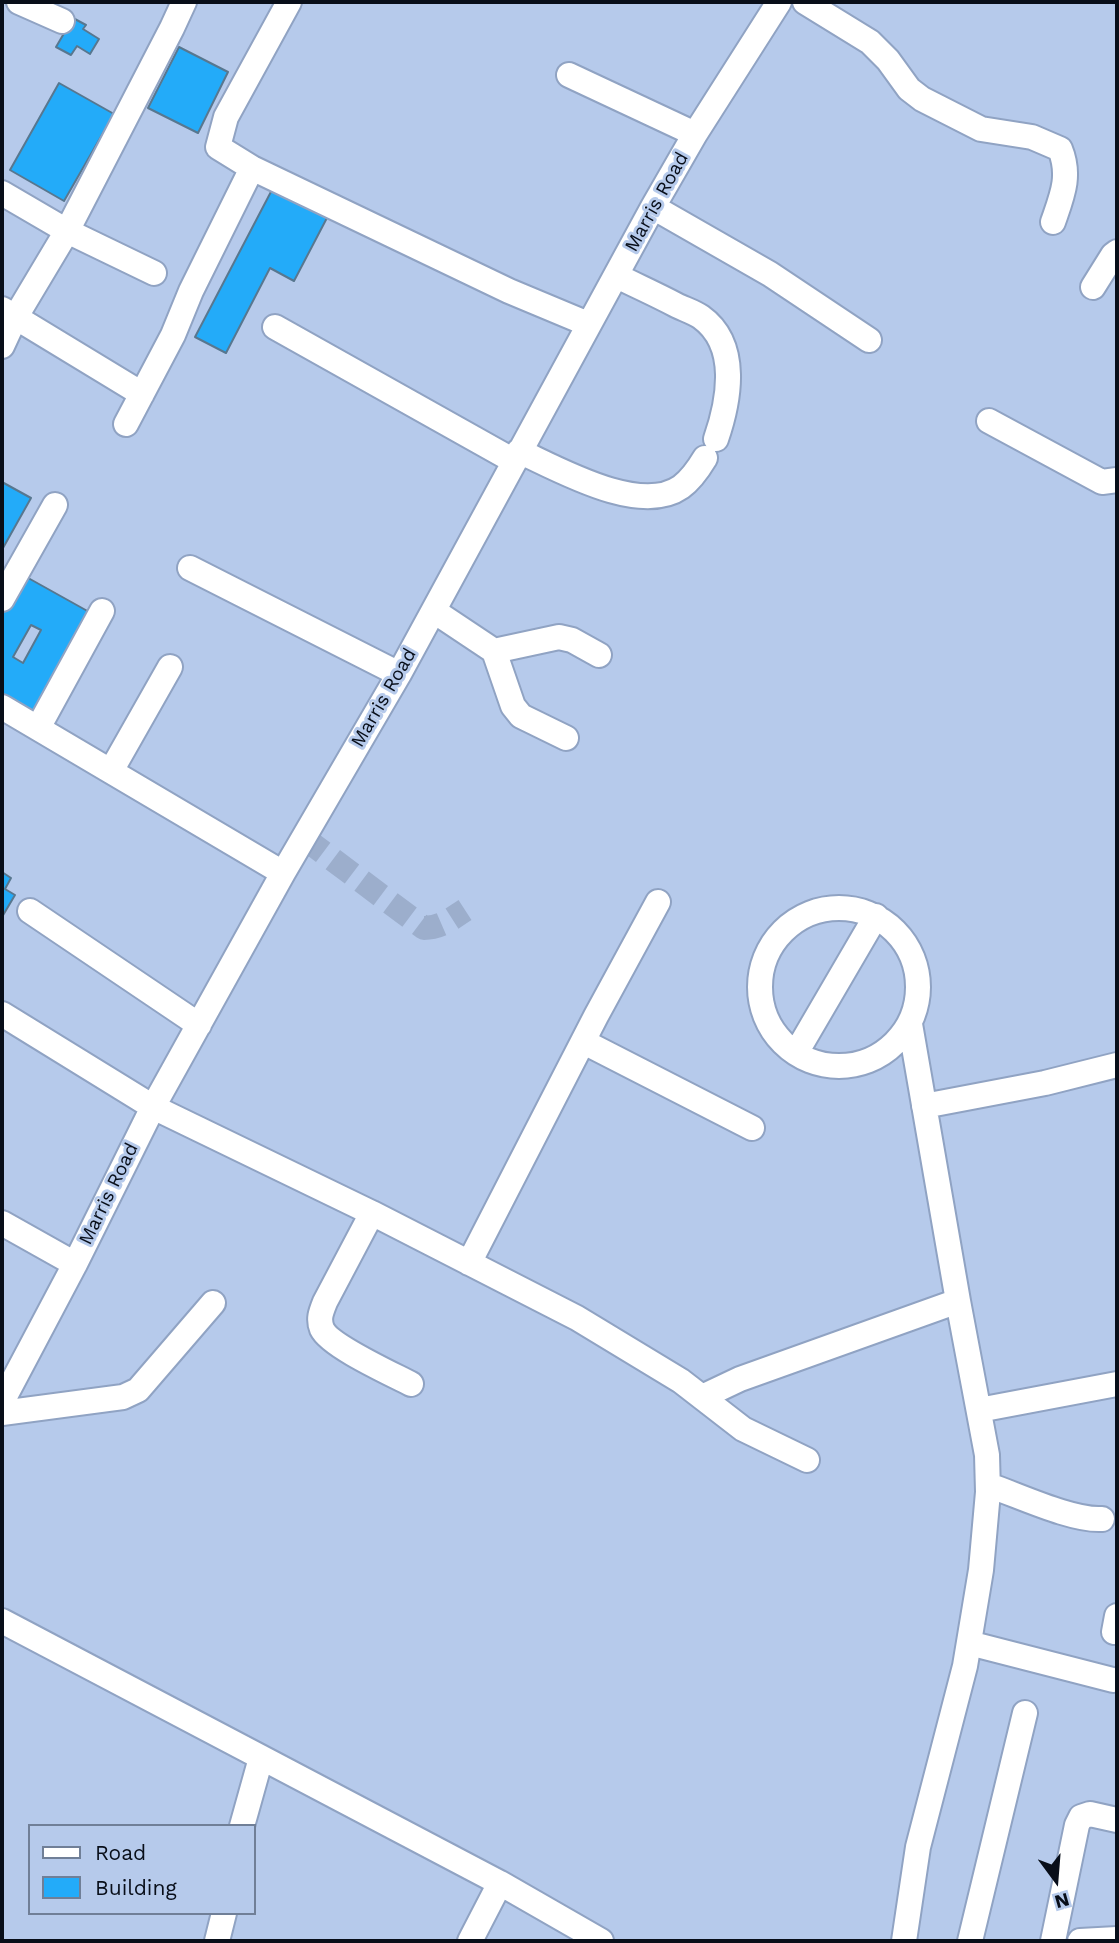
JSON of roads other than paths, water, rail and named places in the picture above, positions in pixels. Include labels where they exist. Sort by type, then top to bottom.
[{"type":"street","points":[[2,346],[9,314],[67,231],[184,2]]},
{"type":"street","points":[[289,2],[226,117],[218,147],[252,168],[509,291],[588,324]]},
{"type":"street","name":"Marris Road","points":[[2,1402],[75,1264],[153,1107],[283,873],[434,611],[653,207],[695,134],[779,2]]},
{"type":"street","points":[[805,2],[870,42],[888,60],[909,89],[922,99],[981,129],[1032,137],[1060,149],[1067,173],[1066,188],[1053,222]]},
{"type":"street","points":[[24,3],[62,21]]},
{"type":"street","points":[[569,75],[695,134]]},
{"type":"street","points":[[126,425],[173,335],[191,290],[252,168]]},
{"type":"street","points":[[2,193],[67,231],[154,273]]},
{"type":"street","points":[[653,207],[770,274],[869,340]]},
{"type":"street","points":[[1093,288],[1117,252]]},
{"type":"street","points":[[275,327],[516,456],[621,494],[650,495],[679,489],[711,449],[727,407],[726,355],[721,341],[701,318],[617,276]]},
{"type":"street","points":[[9,314],[142,394]]},
{"type":"street","points":[[989,421],[1102,482],[1117,480]]},
{"type":"street","points":[[2,599],[55,505]]},
{"type":"street","points":[[190,568],[399,674]]},
{"type":"street","points":[[38,728],[102,611]]},
{"type":"street","points":[[434,611],[494,651],[513,706],[521,716],[566,738]]},
{"type":"street","points":[[494,651],[559,636],[599,655]]},
{"type":"street","points":[[111,771],[170,667]]},
{"type":"street","points":[[2,707],[283,873]]},
{"type":"street","points":[[469,1263],[659,902]]},
{"type":"street","points":[[846,907],[876,916],[901,935],[915,963],[919,994],[910,1024],[890,1048],[863,1063],[831,1067],[811,1063],[777,1038],[762,1011],[758,980],[767,949],[787,925],[815,910],[846,907]]},
{"type":"street","points":[[30,911],[199,1025]]},
{"type":"street","points":[[796,1053],[876,916]]},
{"type":"street","points":[[2,1014],[153,1107],[372,1213],[577,1318],[681,1381],[743,1429],[807,1460]]},
{"type":"street","points":[[904,1941],[918,1847],[969,1643],[981,1570],[988,1485],[987,1455],[910,1024]]},
{"type":"street","points":[[584,1042],[752,1128]]},
{"type":"street","points":[[925,1106],[1045,1083],[1117,1065]]},
{"type":"street","points":[[372,1213],[319,1316],[321,1328],[344,1348],[411,1384]]},
{"type":"street","points":[[2,1223],[75,1264]]},
{"type":"street","points":[[702,1397],[740,1379],[958,1301]]},
{"type":"street","points":[[2,1413],[123,1397],[138,1390],[213,1303]]},
{"type":"street","points":[[979,1410],[1117,1384]]},
{"type":"street","points":[[988,1485],[1057,1510],[1092,1520],[1102,1519]]},
{"type":"street","points":[[1117,1616],[1114,1632],[1117,1632]]},
{"type":"street","points":[[2,1621],[500,1883],[601,1941]]},
{"type":"street","points":[[969,1643],[1113,1680]]},
{"type":"street","points":[[970,1941],[1025,1713]]},
{"type":"street","points":[[243,1824],[261,1758]]},
{"type":"street","points":[[1053,1941],[1077,1825],[1081,1817],[1090,1814],[1117,1820]]},
{"type":"street","points":[[470,1941],[500,1883]]},
{"type":"street","points":[[217,1941],[224,1915]]},
{"type":"street","points":[[1080,1941],[1117,1939]]},
{"type":"tunnel","points":[[304,838],[424,928],[441,925],[465,910]]}]
